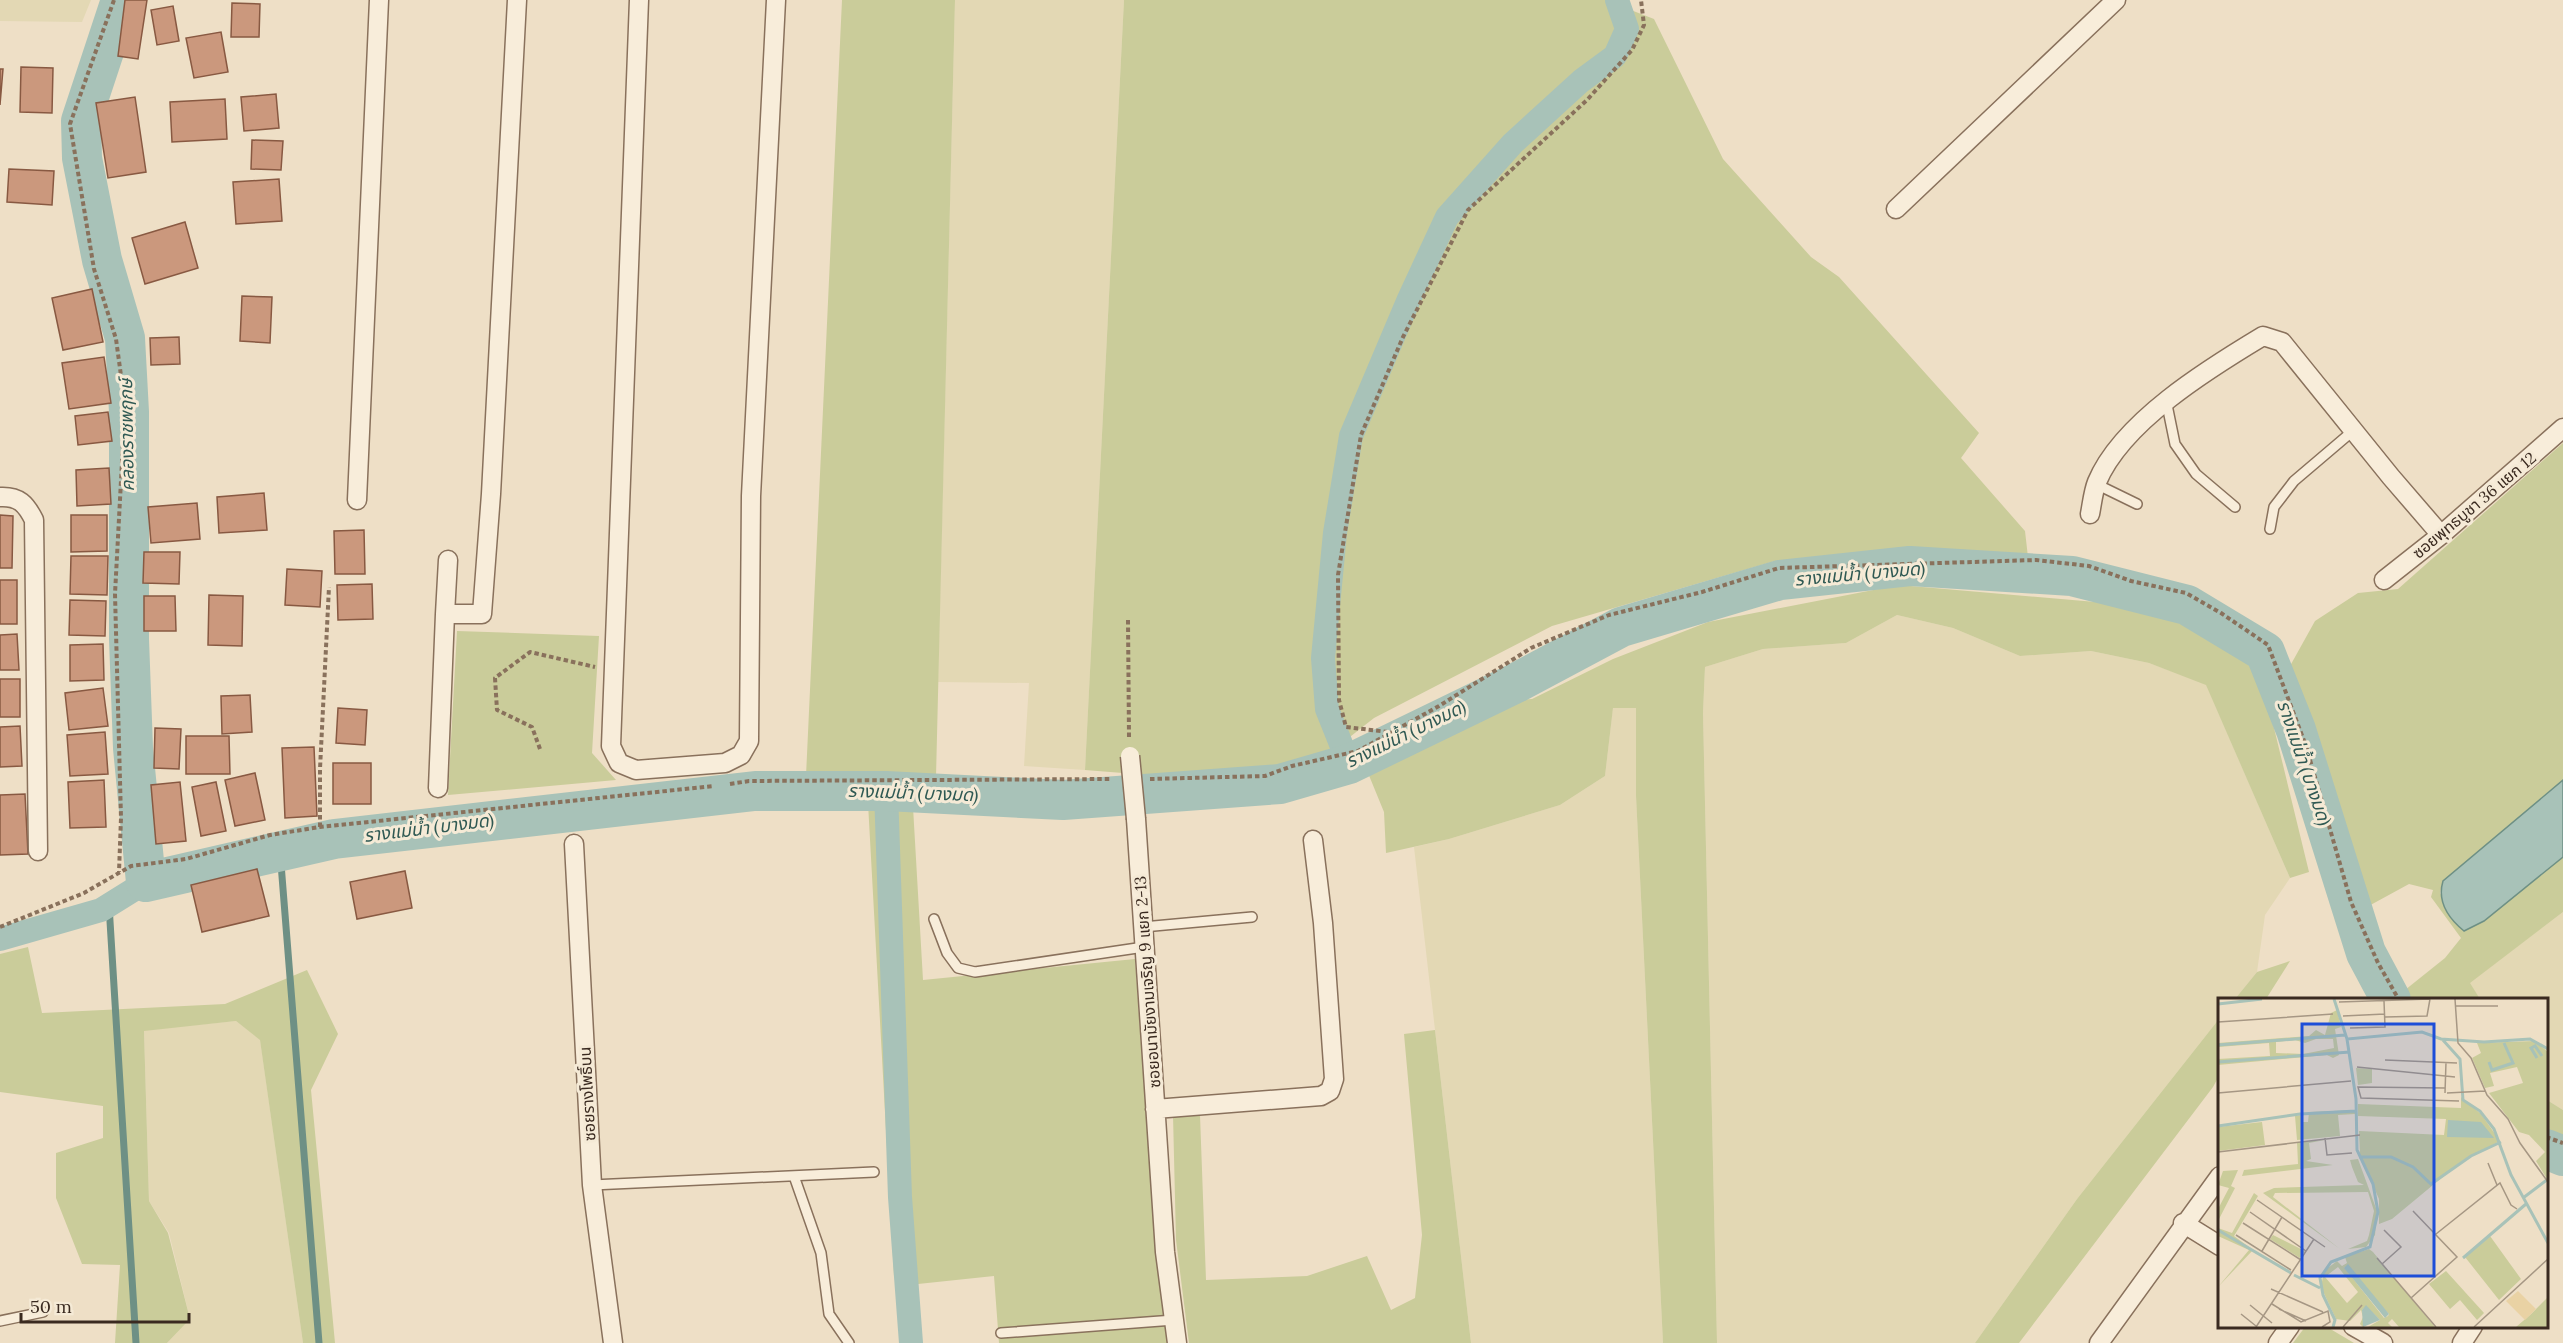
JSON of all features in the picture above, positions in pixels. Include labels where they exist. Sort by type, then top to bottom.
[{"type":"street","points":[[357,500],[379,0]]},
{"type":"street","points":[[445,614],[482,614],[491,494],[517,0]]},
{"type":"street","points":[[639,0],[611,746],[619,763],[636,770],[724,763],[741,755],[749,741],[751,496],[776,0]]},
{"type":"street","points":[[1896,209],[2116,0]]},
{"type":"street","points":[[2090,514],[2096,484],[2110,458],[2166,399],[2263,336],[2282,342],[2441,535]]},
{"type":"street","name":"ซอยพุทธบูชา 36 แยก 12","points":[[2384,580],[2441,535],[2563,428]]},
{"type":"street","points":[[0,497],[12,496],[26,504],[34,520],[38,851]]},
{"type":"street","points":[[438,788],[448,560]]},
{"type":"street","name":"ซอยอนามัยงามเจริญ 9 แยก 2-13","points":[[1130,756],[1165,1252],[1177,1343]]},
{"type":"street","points":[[1155,1109],[1321,1096],[1330,1092],[1334,1079],[1324,935],[1313,840]]},
{"type":"street","name":"ซอยรางโพธิ์บน","points":[[574,844],[592,1185],[613,1343]]},
{"type":"street","points":[[2098,1343],[2183,1223],[2218,1179]]},
{"type":"street","points":[[2183,1223],[2218,1245]]},
{"type":"street","points":[[2278,1343],[2289,1328]]},
{"type":"street","points":[[2357,1328],[2383,1343]]},
{"type":"street","points":[[2462,1343],[2472,1328]]},
{"type":"lane","points":[[2166,399],[2175,444],[2196,474],[2235,507]]},
{"type":"lane","points":[[2270,530],[2274,507],[2294,482],[2354,430]]},
{"type":"lane","points":[[2096,484],[2137,504]]},
{"type":"lane","points":[[1143,927],[1252,917]]},
{"type":"lane","points":[[934,919],[947,953],[958,968],[975,972],[1144,947]]},
{"type":"lane","points":[[592,1185],[874,1172]]},
{"type":"lane","points":[[794,1176],[821,1253],[829,1314],[849,1343]]},
{"type":"lane","points":[[0,1321],[43,1312]]},
{"type":"lane","points":[[1000,1333],[1174,1320]]},
{"type":"path","points":[[114,0],[70,123],[94,269],[116,339],[125,405],[115,594],[121,818],[119,873]]},
{"type":"path","points":[[1388,732],[1346,727],[1339,700],[1338,575],[1361,435],[1403,337],[1468,210],[1587,99],[1632,50],[1644,25],[1641,0]]},
{"type":"path","points":[[1141,779],[1265,776],[1297,765],[1356,751],[1439,706],[1531,648],[1609,615],[1702,592],[1779,568],[2036,560],[2089,566],[2131,581],[2186,593],[2221,613],[2268,645],[2306,746],[2351,902],[2378,963],[2398,998]]},
{"type":"path","points":[[320,827],[320,769],[329,587]]},
{"type":"path","points":[[1128,620],[1130,756]]},
{"type":"path","points":[[540,749],[531,727],[497,710],[495,678],[530,652],[590,666],[614,668]]},
{"type":"path","points":[[728,784],[749,781],[1118,779]]},
{"type":"path","points":[[0,927],[84,892],[130,866],[168,862],[270,835],[320,827],[717,786]]},
{"type":"path","points":[[2548,1137],[2563,1143]]},
{"type":"shaded area","points":[[0,0],[91,0],[82,22],[0,21]]},
{"type":"shaded area","points":[[955,0],[1124,0],[1085,770],[1024,766],[1029,683],[938,682]]},
{"type":"shaded area","points":[[1897,615],[1953,628],[2020,656],[2091,651],[2149,663],[2206,684],[2290,878],[2265,915],[2257,972],[2236,998],[2218,998],[2218,1020],[2077,1199],[1975,1343],[1717,1343],[1703,713],[1705,667],[1763,649],[1846,643]]},
{"type":"shaded area","points":[[1613,707],[1636,707],[1636,796],[1663,1343],[1471,1343],[1414,847],[1449,839],[1560,805],[1605,776]]},
{"type":"shaded area","points":[[2563,780],[2563,857],[2484,921],[2464,931],[2445,909],[2442,895],[2443,881]]},
{"type":"shaded area","points":[[2563,912],[2563,1110],[2548,1101],[2548,998],[2479,998],[2469,983]]},
{"type":"shaded area","points":[[236,1021],[260,1039],[303,1343],[167,1343],[190,1319],[169,1233],[149,1201],[144,1030]]},
{"type":"green space","points":[[842,0],[955,0],[936,777],[806,776]]},
{"type":"green space","points":[[1124,0],[1605,0],[1654,19],[1723,159],[1811,257],[1839,277],[1979,433],[1961,458],[2025,531],[2029,566],[1990,555],[1775,561],[1552,626],[1374,718],[1332,751],[1256,771],[1148,775],[1085,770]]},
{"type":"green space","points":[[2563,443],[2563,780],[2443,881],[2440,893],[2464,931],[2484,921],[2563,857],[2563,912],[2470,983],[2479,998],[2411,998],[2405,990],[2445,958],[2461,938],[2431,897],[2433,890],[2409,884],[2365,908],[2290,666],[2315,621],[2358,593],[2398,589]]},
{"type":"green space","points":[[1899,585],[2142,606],[2239,649],[2265,691],[2309,872],[2290,878],[2206,685],[2149,663],[2091,651],[2020,656],[1953,628],[1897,615],[1846,643],[1763,649],[1705,667],[1703,713],[1717,1343],[1663,1343],[1636,796],[1636,708],[1613,708],[1605,776],[1560,805],[1449,839],[1386,853],[1384,812],[1368,773],[1504,701],[1532,699],[1613,659],[1708,622]]},
{"type":"green space","points":[[457,631],[599,636],[592,753],[616,780],[448,795]]},
{"type":"green space","points":[[868,803],[913,807],[923,980],[1135,959],[1156,1258],[1168,1343],[999,1343],[994,1276],[918,1284],[894,1276]]},
{"type":"green space","points":[[28,947],[42,1013],[225,1004],[307,970],[338,1034],[311,1090],[335,1343],[303,1343],[260,1040],[236,1021],[144,1031],[149,1201],[168,1233],[190,1319],[167,1343],[115,1343],[120,1265],[82,1264],[56,1198],[56,1153],[103,1138],[103,1106],[0,1092],[0,954]]},
{"type":"green space","points":[[2290,961],[2267,998],[2236,998],[2257,972]]},
{"type":"green space","points":[[2218,1020],[2218,1078],[2213,1087],[2019,1343],[1975,1343],[2077,1199]]},
{"type":"green space","points":[[1435,1030],[1471,1343],[1189,1343],[1176,1240],[1173,1115],[1200,1115],[1206,1280],[1307,1276],[1367,1256],[1391,1310],[1415,1298],[1422,1235],[1404,1034]]},
{"type":"green space","points":[[2548,1101],[2563,1110],[2563,1138],[2548,1131]]},
{"type":"green space","points":[[2304,1328],[2329,1328],[2354,1343],[2293,1343]]},
{"type":"building","points":[[125,0],[147,0],[138,59],[118,56]]},
{"type":"building","points":[[232,3],[260,4],[259,37],[231,37]]},
{"type":"building","points":[[173,6],[179,41],[157,45],[151,10]]},
{"type":"building","points":[[221,32],[228,72],[194,78],[186,38]]},
{"type":"building","points":[[21,67],[53,68],[52,113],[20,112]]},
{"type":"building","points":[[0,69],[3,69],[0,105]]},
{"type":"building","points":[[276,94],[279,128],[244,131],[241,97]]},
{"type":"building","points":[[135,97],[146,172],[108,178],[96,103]]},
{"type":"building","points":[[225,99],[227,139],[172,142],[170,102]]},
{"type":"building","points":[[252,140],[283,141],[281,170],[251,169]]},
{"type":"building","points":[[9,169],[54,171],[52,205],[7,202]]},
{"type":"building","points":[[279,179],[282,221],[236,224],[233,182]]},
{"type":"building","points":[[185,222],[198,268],[145,284],[132,238]]},
{"type":"building","points":[[92,289],[103,342],[63,350],[52,298]]},
{"type":"building","points":[[242,296],[272,297],[270,343],[240,341]]},
{"type":"building","points":[[179,337],[180,364],[151,365],[150,338]]},
{"type":"building","points":[[104,357],[111,403],[69,409],[62,363]]},
{"type":"building","points":[[108,412],[112,441],[78,445],[75,416]]},
{"type":"building","points":[[109,468],[111,504],[77,506],[76,470]]},
{"type":"building","points":[[264,493],[267,530],[219,533],[217,497]]},
{"type":"building","points":[[197,503],[200,539],[151,543],[148,507]]},
{"type":"building","points":[[0,515],[13,516],[12,568],[0,568]]},
{"type":"building","points":[[71,515],[107,515],[107,551],[71,552]]},
{"type":"building","points":[[364,530],[365,574],[335,574],[334,531]]},
{"type":"building","points":[[144,552],[180,552],[179,584],[143,583]]},
{"type":"building","points":[[71,556],[108,556],[107,595],[70,594]]},
{"type":"building","points":[[287,569],[322,571],[320,607],[285,605]]},
{"type":"building","points":[[0,580],[17,580],[17,624],[0,624]]},
{"type":"building","points":[[372,584],[373,619],[338,620],[337,585]]},
{"type":"building","points":[[209,595],[243,596],[242,646],[208,645]]},
{"type":"building","points":[[144,596],[175,596],[176,631],[144,631]]},
{"type":"building","points":[[70,600],[106,601],[105,636],[69,635]]},
{"type":"building","points":[[17,634],[19,670],[0,670],[0,635]]},
{"type":"building","points":[[103,644],[104,680],[70,681],[70,645]]},
{"type":"building","points":[[0,679],[20,679],[20,717],[0,717]]},
{"type":"building","points":[[103,688],[108,726],[69,730],[65,693]]},
{"type":"building","points":[[250,695],[252,732],[222,734],[221,696]]},
{"type":"building","points":[[338,708],[367,710],[365,745],[336,743]]},
{"type":"building","points":[[20,726],[22,766],[0,767],[0,727]]},
{"type":"building","points":[[155,728],[181,729],[179,769],[154,768]]},
{"type":"building","points":[[105,732],[108,774],[70,776],[67,735]]},
{"type":"building","points":[[186,736],[229,736],[230,774],[186,774]]},
{"type":"building","points":[[314,747],[317,816],[285,818],[282,748]]},
{"type":"building","points":[[333,763],[371,763],[371,804],[333,804]]},
{"type":"building","points":[[255,773],[265,820],[235,826],[225,780]]},
{"type":"building","points":[[104,780],[106,827],[70,828],[68,782]]},
{"type":"building","points":[[180,782],[186,841],[156,844],[151,785]]},
{"type":"building","points":[[216,782],[226,831],[201,836],[192,787]]},
{"type":"building","points":[[25,794],[28,854],[0,855],[0,795]]},
{"type":"building","points":[[257,869],[269,916],[202,932],[191,885]]},
{"type":"building","points":[[405,871],[412,908],[357,919],[350,882]]},
{"type":"waterway","name":"รางแม่น้ำ (บางมด)","points":[[121,0],[81,121],[82,158],[102,260],[125,338],[129,412],[129,639],[133,748],[146,882],[334,839],[755,791],[886,791],[1063,800],[1280,784],[1349,764],[1516,683],[1621,627],[1780,580],[1910,566],[2072,576],[2187,605],[2265,652],[2296,730],[2366,953],[2390,998]]},
{"type":"waterway","points":[[1349,764],[1327,709],[1323,658],[1335,533],[1351,436],[1409,299],[1447,217],[1513,143],[1581,81],[1615,56],[1627,29],[1617,0]]},
{"type":"waterway","points":[[886,791],[900,1197],[911,1343]]},
{"type":"waterway","points":[[280,851],[319,1343]]},
{"type":"waterway","points":[[0,939],[101,910],[146,882]]},
{"type":"waterway","points":[[109,905],[136,1343]]},
{"type":"waterway","name":"รางแม่น้ำ (บางมด)","points":[[2548,1150],[2563,1156]]},
{"type":"water label","name":"คลองราชพฤกษ์","points":[[127,435]]}]
